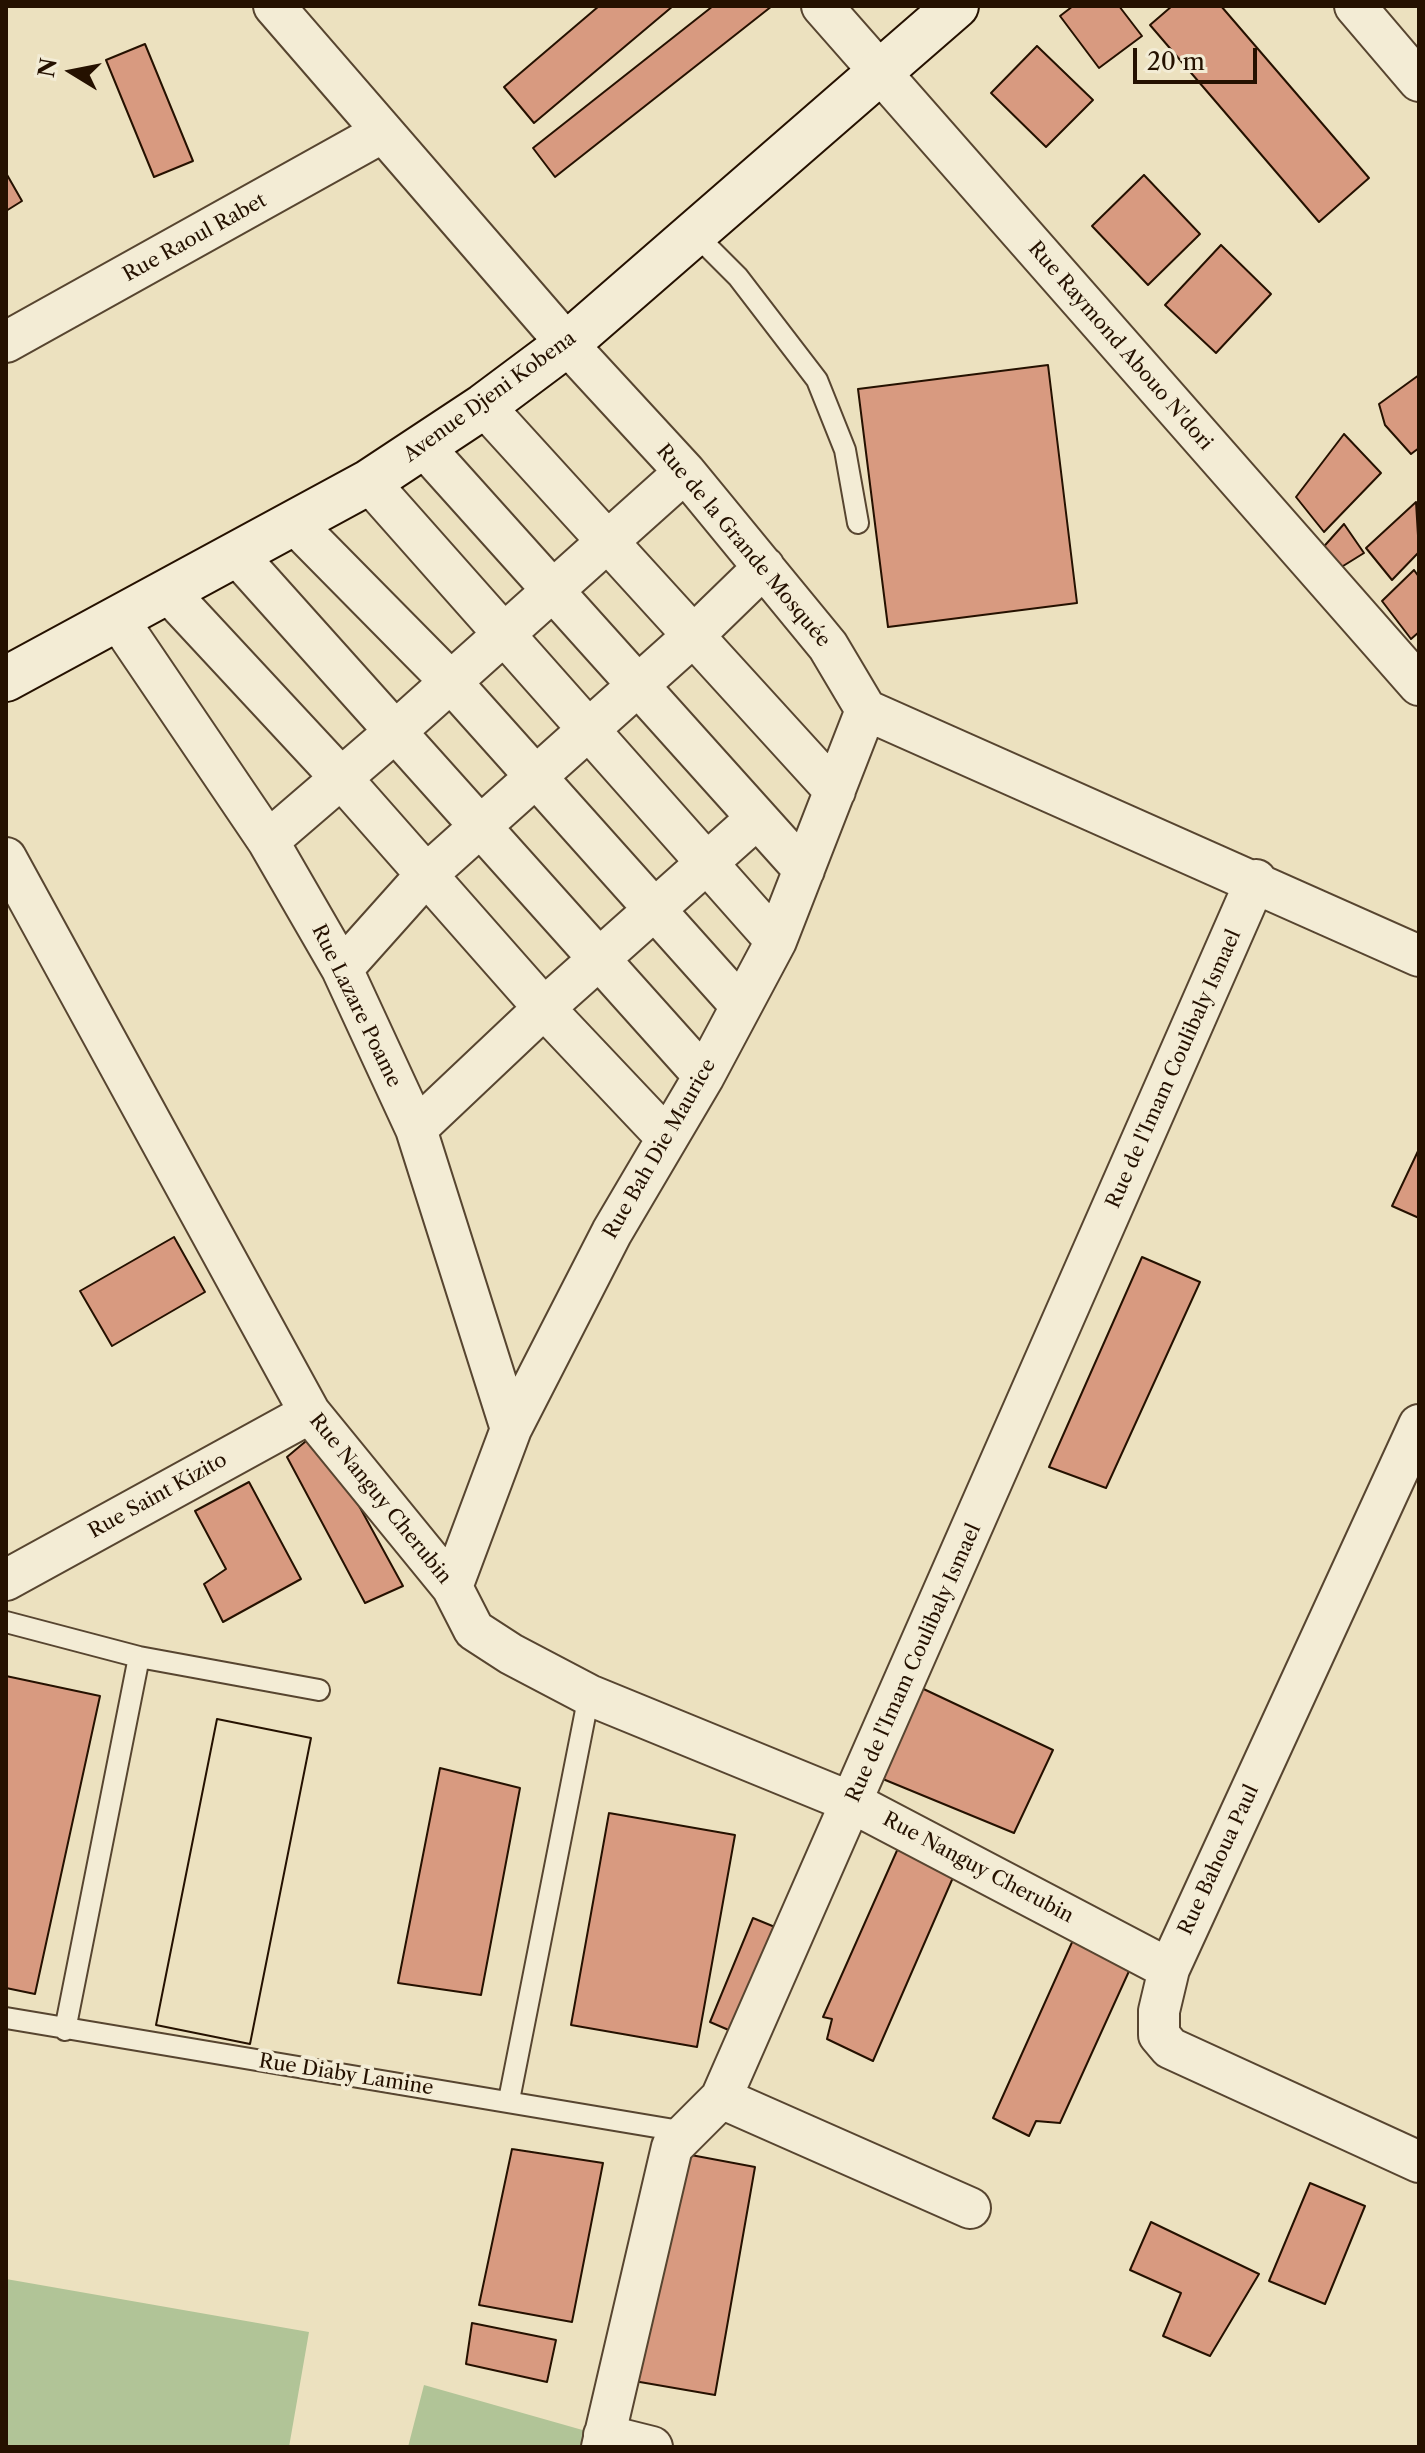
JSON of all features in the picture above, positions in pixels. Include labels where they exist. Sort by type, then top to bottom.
[{"type":"street","name":"Rue de la Grande Mosquée","points":[[274,6],[567,344],[685,472],[828,646],[866,710]]},
{"type":"street","name":"Rue Raymond Abouo N'dori","points":[[822,6],[1419,685]]},
{"type":"street","name":"Avenue Djeni Kobena","points":[[6,679],[170,594],[369,482],[484,406],[567,344],[956,6]]},
{"type":"street","points":[[1355,6],[1419,81]]},
{"type":"street","name":"Rue Raoul Rabet","points":[[6,342],[383,132]]},
{"type":"street","points":[[484,406],[835,791]]},
{"type":"street","points":[[423,446],[804,870]]},
{"type":"street","points":[[268,841],[342,779],[685,472]]},
{"type":"street","points":[[369,482],[776,941]]},
{"type":"street","points":[[294,523],[451,682],[652,911],[741,1006]]},
{"type":"street","points":[[237,555],[704,1076]]},
{"type":"street","points":[[342,969],[426,875],[693,636],[764,567]]},
{"type":"street","points":[[170,594],[342,779],[544,1008],[667,1138]]},
{"type":"street","name":"Rue Lazare Poame","points":[[119,621],[268,841],[342,969],[416,1129],[511,1429]]},
{"type":"street","points":[[866,710],[1256,880],[1419,956]]},
{"type":"street","name":"Rue Bah Die Maurice","points":[[452,1587],[511,1429],[612,1232],[704,1076],[776,941],[866,710]]},
{"type":"street","points":[[416,1129],[544,1008],[756,819]]},
{"type":"street","name":"Rue Nanguy Cherubin","points":[[6,858],[310,1413],[452,1587],[474,1630],[511,1654],[589,1695],[853,1803],[1169,1969]]},
{"type":"street","name":"Rue de l'Imam Coulibaly Ismael","points":[[603,2441],[672,2147],[721,2098],[1256,880]]},
{"type":"street","name":"Rue Saint Kizito","points":[[6,1580],[310,1413]]},
{"type":"street","name":"Rue Bahoua Paul","points":[[1419,1425],[1169,1969],[1159,2011],[1159,2035],[1170,2048],[1419,2162]]},
{"type":"street","points":[[721,2098],[970,2208]]},
{"type":"street","points":[[603,2441],[652,2447]]},
{"type":"lane","points":[[694,233],[738,277],[817,380],[845,450],[858,523]]},
{"type":"lane","points":[[6,1622],[139,1657],[319,1690]]},
{"type":"lane","points":[[65,2030],[139,1657]]},
{"type":"lane","points":[[509,2100],[589,1695]]},
{"type":"lane","name":"Rue Diaby Lamine","points":[[6,2018],[686,2132]]},
{"type":"green space","points":[[6,2279],[309,2332],[289,2447],[6,2447]]},
{"type":"green space","points":[[424,2385],[586,2431],[581,2447],[408,2447]]},
{"type":"building","points":[[599,6],[673,6],[534,123],[504,87]]},
{"type":"building","points":[[713,6],[772,6],[555,177],[533,148]]},
{"type":"building","points":[[1073,6],[1119,6],[1142,36],[1099,68],[1060,16]]},
{"type":"building","points":[[1172,6],[1221,6],[1369,178],[1319,222],[1150,25]]},
{"type":"building","points":[[145,44],[193,161],[154,177],[106,60]]},
{"type":"building","points":[[1037,46],[1093,100],[1046,147],[991,93]]},
{"type":"building","points":[[6,173],[22,201],[6,211]]},
{"type":"building","points":[[1144,175],[1200,234],[1148,285],[1092,226]]},
{"type":"building","points":[[1221,245],[1271,294],[1216,353],[1165,305]]},
{"type":"building","points":[[1048,365],[1077,603],[888,627],[858,389]]},
{"type":"building","points":[[1419,375],[1419,448],[1411,454],[1385,425],[1379,404]]},
{"type":"building","points":[[1344,434],[1381,473],[1324,532],[1296,497]]},
{"type":"building","points":[[1416,502],[1419,552],[1392,580],[1366,548]]},
{"type":"building","points":[[1344,524],[1364,553],[1335,571],[1319,552]]},
{"type":"building","points":[[1414,570],[1419,577],[1419,632],[1411,639],[1382,601]]},
{"type":"building","points":[[1419,1149],[1419,1218],[1392,1206]]},
{"type":"building","points":[[174,1237],[205,1292],[112,1346],[80,1291]]},
{"type":"building","points":[[1142,1257],[1200,1282],[1106,1488],[1049,1467]]},
{"type":"building","points":[[318,1431],[403,1586],[365,1603],[287,1457]]},
{"type":"building","points":[[249,1482],[301,1579],[223,1622],[204,1584],[226,1569],[195,1511]]},
{"type":"building","points":[[6,1676],[100,1696],[35,1994],[6,1988]]},
{"type":"building","points":[[913,1684],[1053,1750],[1014,1833],[878,1777]]},
{"type":"building","points":[[217,1719],[311,1738],[250,2044],[156,2025]]},
{"type":"building","points":[[217,1719],[311,1738],[250,2044],[156,2025]]},
{"type":"building","points":[[440,1768],[520,1788],[481,1995],[398,1983]]},
{"type":"building","points":[[609,1813],[735,1835],[697,2047],[571,2025]]},
{"type":"building","points":[[899,1846],[955,1873],[873,2061],[827,2039],[832,2019],[823,2017]]},
{"type":"building","points":[[753,1918],[787,1932],[745,2037],[710,2022]]},
{"type":"building","points":[[1078,1929],[1135,1958],[1060,2123],[1036,2121],[1029,2136],[993,2118]]},
{"type":"building","points":[[512,2149],[603,2163],[572,2322],[479,2305]]},
{"type":"building","points":[[675,2152],[755,2167],[715,2395],[634,2381]]},
{"type":"building","points":[[1310,2183],[1365,2206],[1325,2304],[1269,2281]]},
{"type":"building","points":[[1151,2222],[1259,2274],[1210,2356],[1163,2336],[1181,2293],[1130,2270]]},
{"type":"building","points":[[472,2323],[556,2340],[547,2382],[466,2364]]}]
